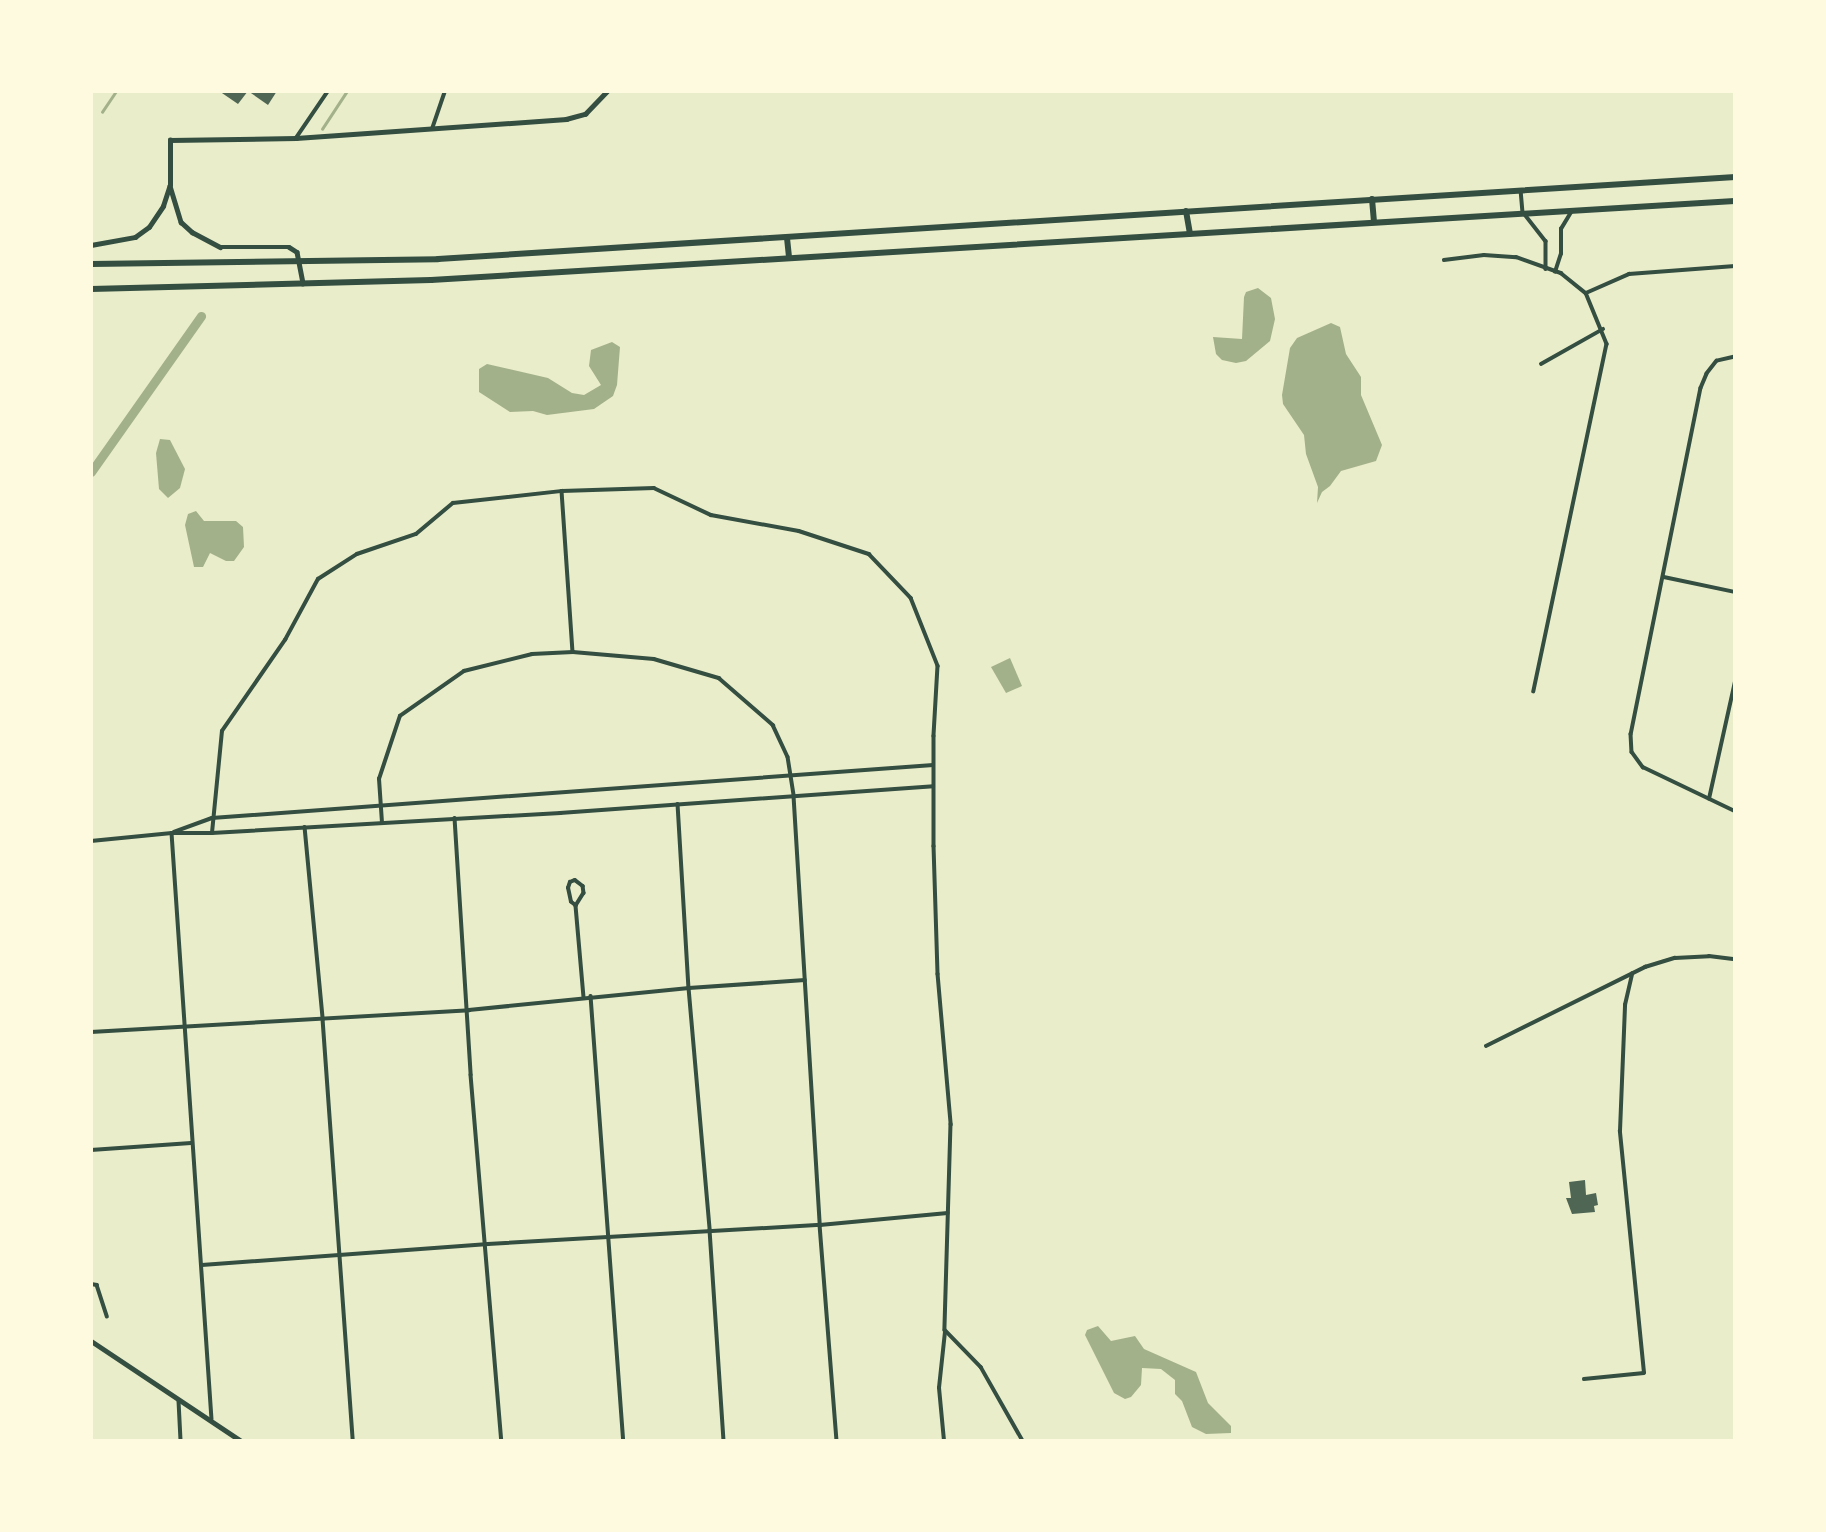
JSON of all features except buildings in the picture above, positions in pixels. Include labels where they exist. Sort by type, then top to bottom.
[{"type":"highway","points":[[91,264],[438,259],[1735,177]]},
{"type":"highway","points":[[1372,199],[1374,222]]},
{"type":"highway","points":[[91,289],[430,280],[1735,201]]},
{"type":"highway","points":[[1186,211],[1189,234]]},
{"type":"highway","points":[[787,238],[789,258]]},
{"type":"main road","points":[[93,1343],[212,1419],[241,1441]]},
{"type":"street","points":[[296,138],[328,91]]},
{"type":"street","points":[[432,130],[445,91]]},
{"type":"street","points":[[303,284],[301,262],[297,252],[289,247],[220,247],[205,241],[181,222],[170,185],[170,141],[296,138],[566,119],[585,114],[607,91]]},
{"type":"street","points":[[93,243],[135,237],[149,227],[163,206],[170,185]]},
{"type":"street","points":[[1521,190],[1523,212],[1544,235],[1547,250],[1546,269]]},
{"type":"street","points":[[1555,272],[1561,254],[1561,229],[1573,209]]},
{"type":"street","points":[[1444,260],[1484,255],[1516,257],[1555,272],[1572,280],[1586,293],[1603,329],[1607,356],[1534,691]]},
{"type":"street","points":[[1586,293],[1629,274],[1735,266]]},
{"type":"street","points":[[91,282],[100,289]]},
{"type":"street","points":[[1541,364],[1603,329]]},
{"type":"street","points":[[1735,356],[1717,361],[1701,388],[1631,734],[1631,750],[1643,767],[1735,811]]},
{"type":"street","points":[[212,833],[222,731],[285,640],[317,579],[357,554],[416,534],[453,503],[562,491],[654,488],[711,514],[799,531],[869,554],[911,598],[938,666],[933,765],[938,974],[951,1124],[945,1331],[939,1388],[944,1441]]},
{"type":"street","points":[[562,491],[573,652]]},
{"type":"street","points":[[1664,577],[1735,592]]},
{"type":"street","points":[[383,823],[379,779],[400,716],[464,671],[532,654],[573,652],[654,659],[719,678],[773,725],[788,757],[794,796],[836,1441]]},
{"type":"street","points":[[1709,799],[1735,682]]},
{"type":"street","points":[[172,833],[212,818],[933,765]]},
{"type":"street","points":[[91,841],[172,833],[383,823],[933,786]]},
{"type":"street","points":[[678,804],[689,988],[710,1230],[724,1441]]},
{"type":"street","points":[[456,818],[471,1075],[488,1244],[502,1441]]},
{"type":"street","points":[[305,827],[323,1019],[353,1441]]},
{"type":"street","points":[[172,833],[187,1026],[191,1143],[212,1419]]},
{"type":"street","points":[[576,906],[571,902],[568,888],[570,882],[575,880],[583,886],[584,894],[576,906],[584,997]]},
{"type":"street","points":[[1486,1046],[1610,981],[1675,958],[1709,956],[1735,959]]},
{"type":"street","points":[[1584,1379],[1644,1373],[1620,1130],[1625,1004],[1632,974]]},
{"type":"street","points":[[91,1032],[469,1010],[591,996],[805,980]]},
{"type":"street","points":[[591,996],[624,1441]]},
{"type":"street","points":[[91,1150],[191,1143]]},
{"type":"street","points":[[202,1265],[488,1244],[820,1225],[947,1213]]},
{"type":"street","points":[[91,1283],[97,1285],[107,1316]]},
{"type":"street","points":[[945,1331],[981,1367],[1023,1441]]},
{"type":"street","points":[[179,1399],[181,1441]]},
{"type":"shaded area","points":[[1258,288],[1271,298],[1275,319],[1270,341],[1246,361],[1236,363],[1222,360],[1216,354],[1213,337],[1242,339],[1244,297],[1246,292]]},
{"type":"shaded area","points":[[1331,323],[1340,327],[1346,354],[1361,377],[1361,395],[1382,445],[1376,461],[1341,471],[1322,492],[1317,503],[1318,487],[1306,454],[1304,435],[1283,404],[1282,395],[1290,348],[1297,338]]},
{"type":"shaded area","points":[[612,342],[620,347],[617,385],[613,396],[594,409],[547,415],[533,411],[510,412],[479,392],[479,369],[487,364],[548,378],[572,393],[584,395],[601,385],[589,366],[591,350]]},
{"type":"shaded area","points":[[160,439],[170,440],[185,469],[180,488],[168,498],[159,489],[156,453]]},
{"type":"shaded area","points":[[196,511],[204,521],[236,521],[243,527],[244,547],[234,561],[226,561],[210,553],[203,567],[194,567],[185,525],[188,514]]},
{"type":"shaded area","points":[[1010,658],[1022,686],[1006,693],[991,667]]},
{"type":"shaded area","points":[[1098,1326],[1111,1341],[1135,1336],[1144,1349],[1196,1372],[1208,1403],[1231,1426],[1231,1433],[1206,1434],[1192,1427],[1182,1401],[1175,1394],[1175,1380],[1161,1369],[1142,1368],[1141,1385],[1131,1397],[1125,1399],[1114,1393],[1085,1335],[1087,1330]]},
{"type":"waterway","points":[[102,112],[116,91]]},
{"type":"waterway","points":[[322,129],[347,91]]},
{"type":"waterway","points":[[91,472],[201,316]]}]
